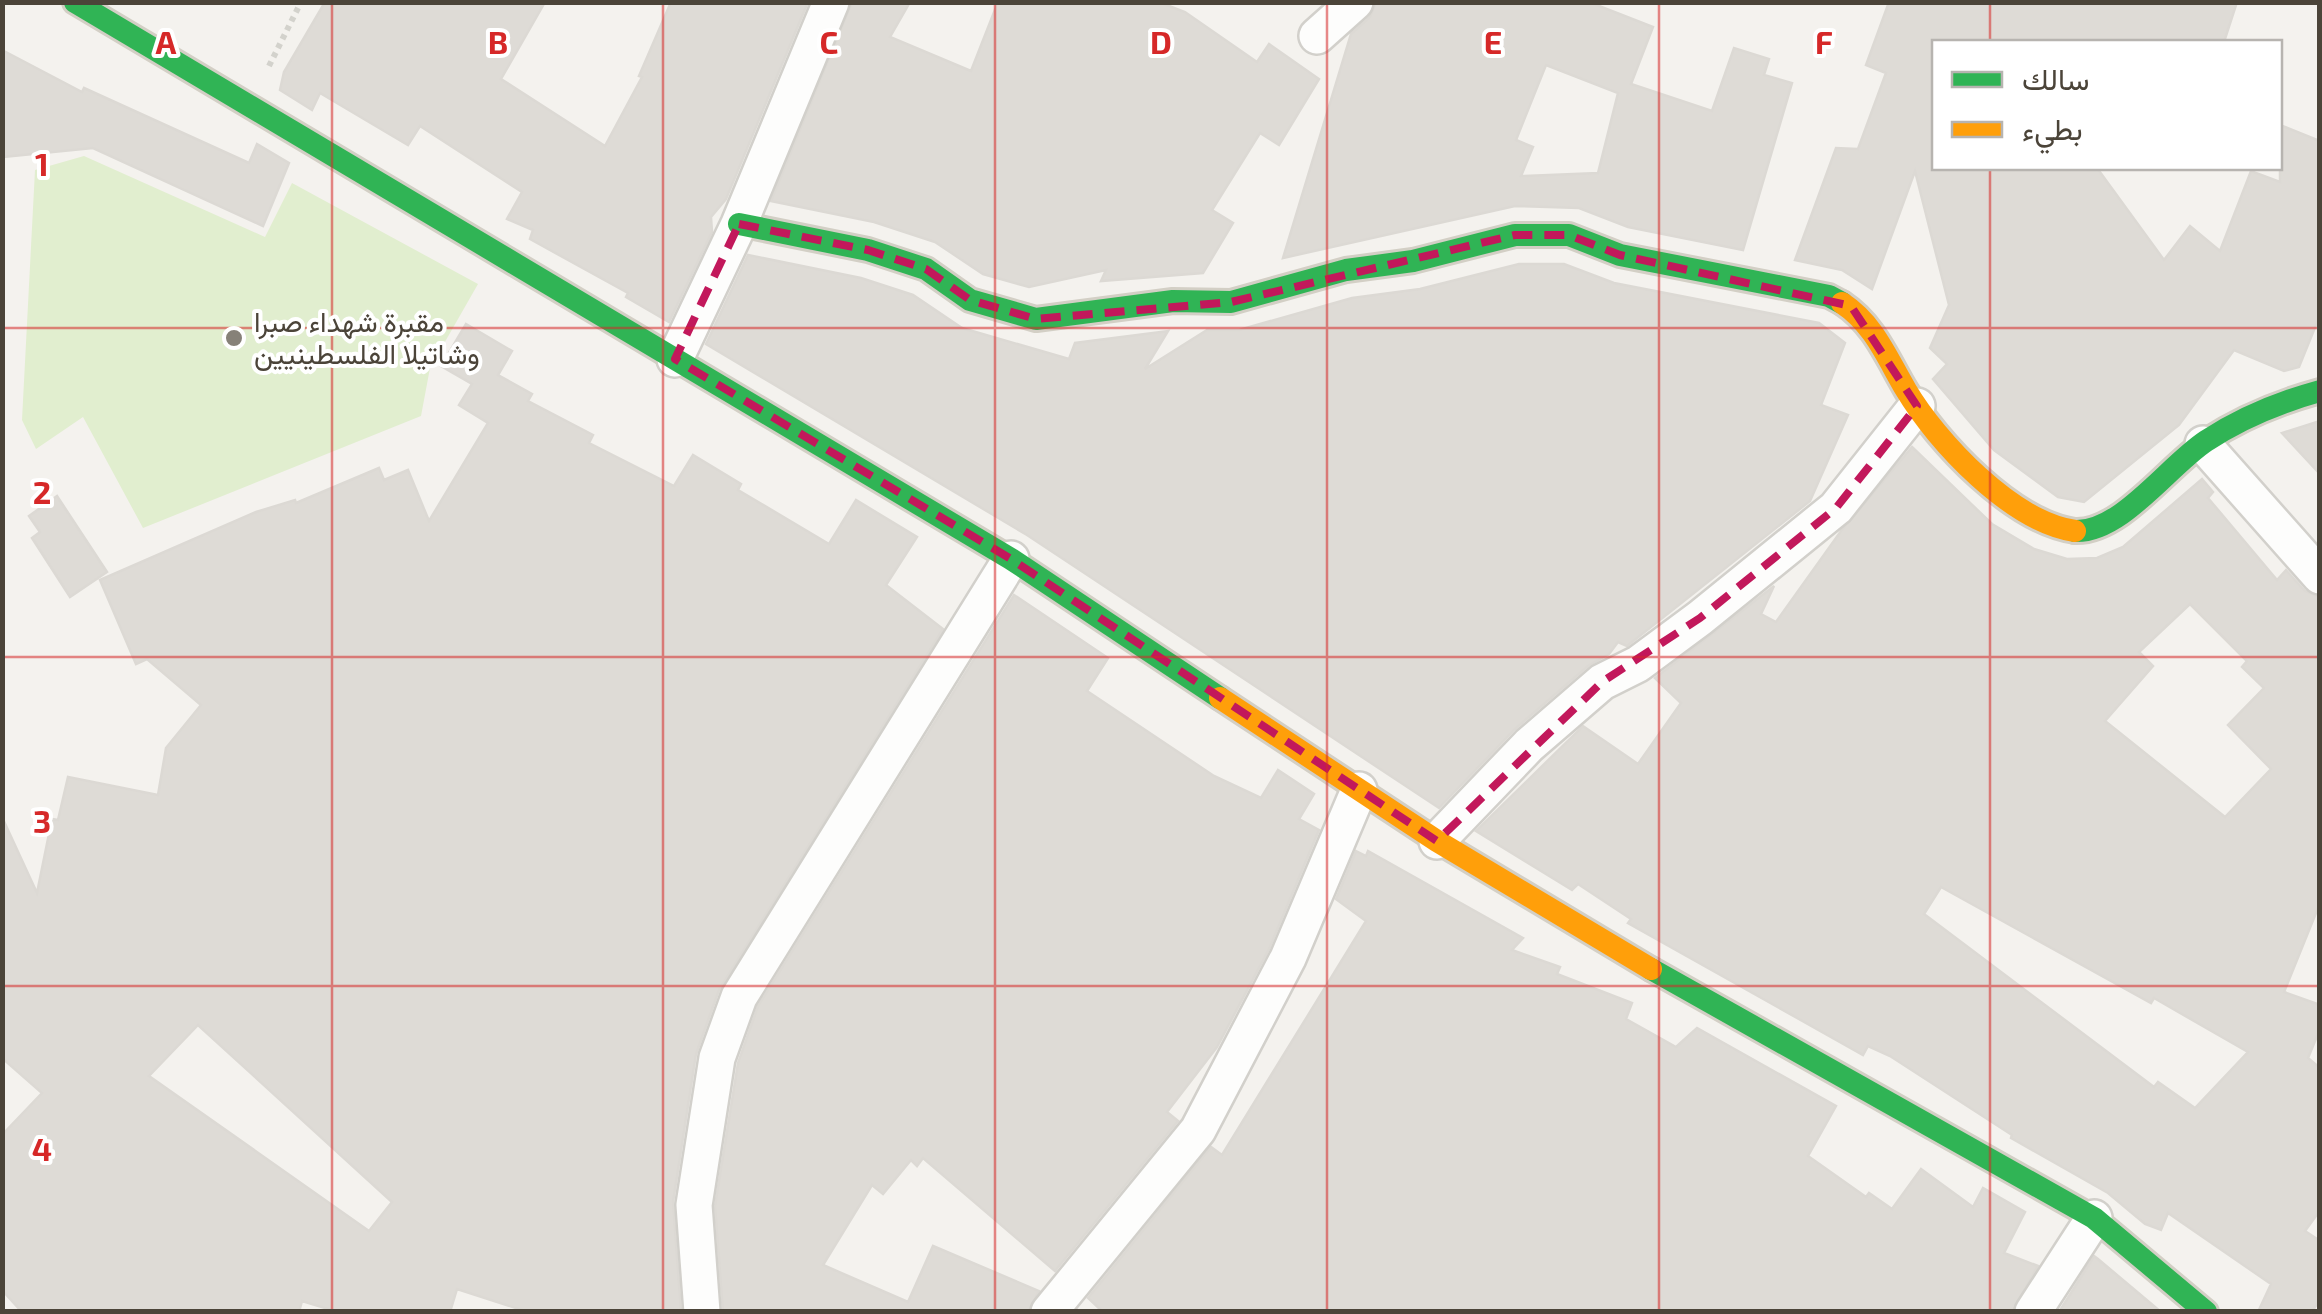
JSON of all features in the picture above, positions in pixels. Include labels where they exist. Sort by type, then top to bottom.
[{"type":"street","points":[[75,2],[1010,559],[1437,841],[1584,931],[1794,1045],[2094,1218],[2206,1312]]},
{"type":"street","points":[[675,359],[739,224],[831,2]]},
{"type":"street","points":[[1317,36],[1356,2]]},
{"type":"street","points":[[739,224],[868,250],[926,269],[970,300],[1036,318],[1173,301],[1231,302],[1346,270],[1413,261],[1515,235],[1569,235],[1620,255],[1829,296],[1851,306],[1870,322],[1917,406],[1964,460],[2008,498],[2048,525],[2074,532],[2096,529],[2120,514],[2202,444],[2272,402],[2320,391]]},
{"type":"street","points":[[1437,841],[1529,745],[1602,682],[1638,664],[1700,618],[1836,508],[1917,406]]},
{"type":"street","points":[[2202,444],[2320,576]]},
{"type":"street","points":[[702,1312],[694,1205],[717,1058],[739,997],[1010,559]]},
{"type":"street","points":[[1049,1312],[1198,1130],[1288,958],[1359,790]]},
{"type":"street","points":[[2032,1312],[2094,1218]]},
{"type":"path","points":[[248,108],[301,2]]},
{"type":"highlighted area","points":[[739,224],[868,250],[926,269],[970,300],[1036,319],[1231,302],[1515,235],[1569,235],[1620,255],[1851,306],[1917,406],[1836,508],[1700,618],[1602,682],[1437,841],[1011,559],[675,359]]},
{"type":"green space","points":[[84,156],[265,237],[292,183],[478,284],[430,368],[421,416],[143,528],[83,417],[36,449],[22,420],[35,170]]},
{"type":"building","points":[[325,2],[545,2],[501,79],[605,146],[642,77],[639,76],[671,2],[808,2],[726,199],[711,217],[712,232],[669,322],[626,297],[628,293],[530,239],[533,230],[507,219],[522,192],[420,126],[408,145],[320,93],[312,110],[280,90],[284,72]]},
{"type":"building","points":[[852,2],[910,2],[890,37],[971,71],[998,2],[1159,2],[1185,12],[1257,62],[1269,44],[1319,79],[1279,145],[1260,133],[1212,210],[1233,223],[1203,273],[1101,281],[1106,270],[1029,287],[983,274],[935,242],[874,222],[771,201]]},
{"type":"building","points":[[1376,2],[1589,2],[1653,27],[1631,84],[1712,111],[1734,48],[1769,59],[1764,75],[1792,83],[1743,250],[1628,227],[1579,208],[1515,206],[1283,258],[1351,34],[1370,17]],"holes":[[[1546,65],[1618,93],[1598,173],[1521,176],[1533,147],[1516,140]]]},
{"type":"building","points":[[1889,2],[2237,2],[2225,40],[1932,40],[1932,170],[2098,170],[2164,260],[2190,226],[2220,251],[2251,171],[2280,182],[2282,126],[2320,141],[2320,315],[2299,367],[2284,371],[2234,350],[2179,425],[2084,502],[2058,497],[1994,450],[1933,379],[1947,364],[1930,348],[1949,305],[1915,171],[1872,289],[1842,270],[1795,260],[1836,148],[1858,149],[1886,73],[1866,65]]},
{"type":"building","points":[[2,50],[82,92],[84,88],[249,163],[257,144],[289,163],[263,226],[93,148],[2,157]]},
{"type":"building","points":[[748,255],[861,278],[913,295],[962,328],[1069,359],[1075,343],[1168,331],[1145,369],[1207,330],[1239,330],[1352,298],[1420,289],[1519,264],[1564,264],[1614,283],[1819,323],[1845,343],[1821,405],[1848,415],[1810,501],[1627,646],[1618,642],[1609,654],[1588,666],[1515,729],[1439,808],[1027,535],[706,344]]},
{"type":"building","points":[[466,324],[512,351],[498,375],[532,394],[528,401],[593,435],[589,443],[674,486],[693,455],[741,484],[738,490],[829,544],[856,500],[917,537],[886,585],[943,629],[719,990],[696,1054],[673,1202],[681,1312],[528,1312],[457,1289],[450,1312],[338,1312],[302,1301],[299,1312],[22,1312],[2,1290],[2,1135],[42,1093],[2,1058],[2,817],[37,893],[52,819],[58,820],[68,777],[158,795],[166,748],[201,705],[147,659],[136,664],[100,580],[256,512],[295,500],[296,503],[379,468],[384,480],[408,470],[429,521],[488,423],[459,405],[472,384],[441,366]],"holes":[[[198,1025],[392,1202],[369,1231],[149,1076]]]},
{"type":"building","points":[[2320,421],[2320,474],[2282,433]]},
{"type":"building","points":[[1912,447],[1992,524],[2034,549],[2067,559],[2097,558],[2123,547],[2202,479],[2213,492],[2208,498],[2277,580],[2286,570],[2305,591],[2320,597],[2320,903],[2284,992],[2320,1005],[2320,1029],[2308,1058],[2320,1068],[2318,1213],[2305,1231],[2320,1241],[2320,1299],[2312,1312],[2258,1312],[2271,1284],[2168,1213],[2161,1230],[2145,1224],[2108,1193],[2011,1138],[2012,1135],[1890,1056],[1868,1046],[1863,1055],[1628,923],[1631,919],[1578,884],[1572,890],[1476,831],[1583,726],[1638,764],[1681,703],[1655,678],[1774,586],[1761,614],[1776,622],[1841,531]],"holes":[[[2190,604],[2247,661],[2242,667],[2264,688],[2228,725],[2271,769],[2225,817],[2105,721],[2153,666],[2139,652]],[[1941,887],[2151,1003],[2154,998],[2248,1052],[2195,1108],[2158,1082],[2154,1087],[1924,914]]]},
{"type":"building","points":[[57,496],[107,572],[70,597],[32,538],[40,532],[29,516]]},
{"type":"building","points":[[1014,595],[1108,658],[1087,691],[1214,776],[1261,798],[1278,770],[1314,794],[1299,819],[1319,830],[1269,949],[1217,1047],[1167,1112],[1178,1121],[1055,1271],[923,1158],[917,1166],[911,1160],[883,1194],[872,1185],[823,1265],[908,1302],[933,1246],[1039,1291],[1028,1312],[723,1312],[715,1206],[738,1063],[758,1006]]},
{"type":"building","points":[[1356,851],[1366,856],[1368,851],[1523,938],[1512,950],[1560,967],[1557,974],[1632,1003],[1626,1019],[1676,1047],[1697,1028],[1836,1106],[1808,1156],[1866,1197],[1869,1193],[1892,1209],[1921,1169],[1973,1207],[1983,1188],[2025,1212],[2004,1253],[2038,1266],[2012,1312],[1103,1312],[1088,1298],[1211,1147],[1222,1155],[1366,921],[1336,899]]},
{"type":"building","points":[[2094,1256],[2098,1259],[2161,1312],[2059,1312]]},
{"type":"traffic: fast","points":[[75,2],[1011,559],[1220,698]]},
{"type":"traffic: fast","points":[[739,224],[868,250],[926,269],[970,300],[1036,319],[1173,301],[1231,302],[1346,270],[1413,261],[1515,235],[1569,235],[1620,255],[1829,296],[1842,303]]},
{"type":"traffic: fast","points":[[2075,531],[2092,529],[2127,510],[2191,452],[2219,433],[2261,412],[2320,391]]},
{"type":"traffic: fast","points":[[1651,969],[2094,1218],[2206,1312]]},
{"type":"traffic: slow","points":[[1842,303],[1871,331],[1920,411],[1978,477],[2026,512],[2075,531]]},
{"type":"traffic: slow","points":[[1220,698],[1437,841],[1651,969]]},
{"type":"place","name":"مقبرة شهداء صبرا وشاتيلا الفلسطينيين","points":[[234,338]]}]
